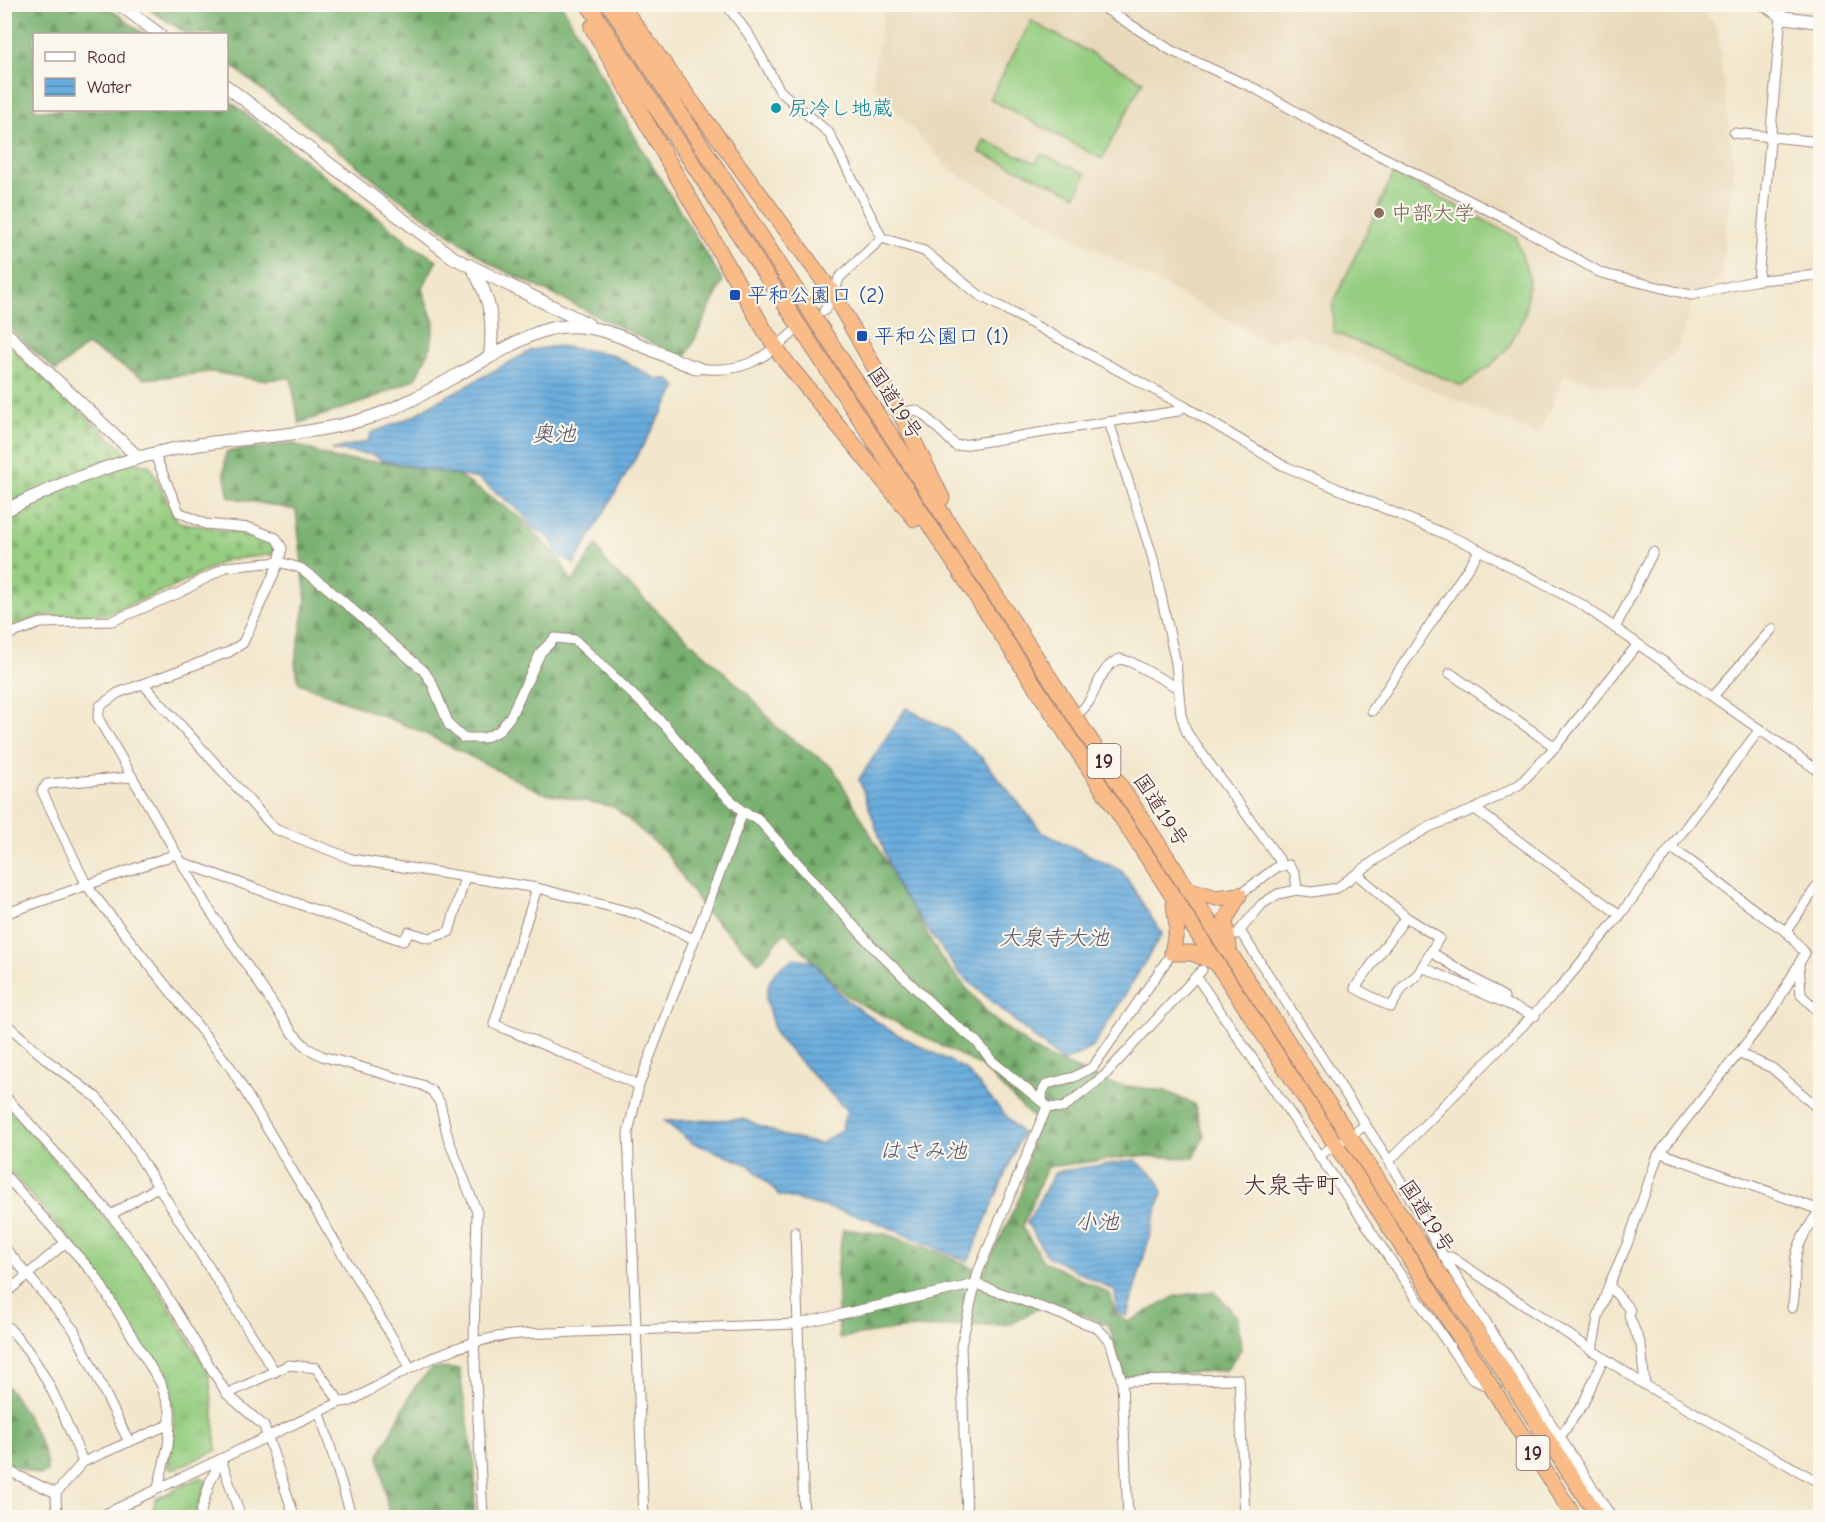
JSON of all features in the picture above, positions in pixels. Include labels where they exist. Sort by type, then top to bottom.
[{"type":"highway","points":[[579,4],[785,361],[916,520],[933,531]]},
{"type":"highway","name":"国道19号","points":[[588,4],[1173,897],[1205,969],[1336,1145],[1575,1518]]},
{"type":"highway","name":"国道19号","points":[[609,4],[1599,1518]]},
{"type":"highway","points":[[621,4],[834,295],[900,413],[946,506],[948,522]]},
{"type":"highway","points":[[1188,889],[1216,898],[1239,895]]},
{"type":"highway","points":[[1229,951],[1225,921],[1239,895]]},
{"type":"highway","points":[[1173,897],[1177,927],[1172,953],[1192,953],[1205,969]]},
{"type":"street","points":[[119,4],[158,33]]},
{"type":"street","points":[[726,4],[749,35],[780,91],[829,133],[882,238],[924,251],[979,295],[1184,406],[1282,465],[1480,550],[1581,604],[1821,772]]},
{"type":"street","points":[[1098,4],[1172,51],[1258,90],[1396,166],[1510,221],[1601,273],[1691,295],[1758,280],[1821,276]]},
{"type":"street","points":[[1760,4],[1821,22]]},
{"type":"street","points":[[1758,280],[1782,11]]},
{"type":"street","points":[[228,88],[454,258],[594,327],[698,368],[721,371],[745,367],[777,347],[794,332]]},
{"type":"street","points":[[1734,133],[1821,142]]},
{"type":"street","points":[[824,311],[834,295],[839,278],[882,238]]},
{"type":"street","points":[[473,268],[493,316],[490,357]]},
{"type":"street","points":[[4,511],[68,481],[154,453],[200,444],[325,429],[369,417],[402,404],[545,330],[574,326],[594,327]]},
{"type":"street","points":[[4,331],[139,458]]},
{"type":"street","points":[[900,413],[915,410],[924,415],[956,446],[1178,411],[1184,406]]},
{"type":"street","points":[[1109,422],[1152,555],[1176,663],[1180,715],[1187,733],[1267,846],[1279,859],[1281,866]]},
{"type":"street","points":[[154,453],[179,512],[205,524],[250,528],[276,538],[282,548],[279,562],[243,643],[229,652],[107,699],[100,706],[98,718],[178,858],[292,1032],[307,1048],[322,1056],[422,1085],[432,1091],[440,1103],[442,1121],[477,1212],[474,1341],[483,1518]]},
{"type":"street","points":[[1372,711],[1480,550]]},
{"type":"street","points":[[1615,628],[1653,552]]},
{"type":"street","points":[[4,636],[41,623],[112,621],[179,593],[226,567],[279,562],[300,568],[325,586],[424,671],[432,683],[449,725],[463,738],[483,738],[499,731],[510,717],[541,652],[555,638],[575,640],[665,726],[708,779],[743,812],[757,818],[871,945],[944,1016],[976,1041],[992,1060],[1045,1105],[1063,1108],[1104,1077],[1205,969],[1320,1155],[1472,1379],[1491,1388]]},
{"type":"street","points":[[1713,696],[1772,629]]},
{"type":"street","points":[[1612,1518],[1444,1257],[1389,1161],[1238,934],[1262,904],[1278,894],[1297,890],[1337,888],[1358,875],[1388,851],[1429,827],[1475,809],[1520,784],[1555,747],[1638,644]]},
{"type":"street","points":[[1074,716],[1090,704],[1105,668],[1120,659],[1131,662],[1178,688]]},
{"type":"street","points":[[1450,673],[1555,747]]},
{"type":"street","points":[[144,686],[275,829],[352,859],[537,888],[638,914],[694,939]]},
{"type":"street","points":[[1389,1161],[1535,1016],[1620,915],[1760,729]]},
{"type":"street","points":[[132,777],[47,784],[42,790],[87,885],[231,1068],[410,1367]]},
{"type":"street","points":[[1475,809],[1620,915]]},
{"type":"street","points":[[644,1518],[628,1133],[639,1085],[743,812]]},
{"type":"street","points":[[1592,1351],[1598,1317],[1628,1242],[1658,1155],[1688,1114],[1740,1054],[1774,1008],[1805,953],[1786,931],[1757,914],[1697,864],[1671,848]]},
{"type":"street","points":[[4,906],[10,912],[87,885],[178,858],[403,941],[409,932],[429,938],[448,932],[465,878]]},
{"type":"street","points":[[1239,895],[1281,866],[1289,865],[1295,873],[1297,890]]},
{"type":"street","points":[[1358,875],[1406,917],[1439,938],[1422,967],[1403,987],[1391,1007],[1355,988],[1406,917]]},
{"type":"street","points":[[1786,931],[1821,882]]},
{"type":"street","points":[[537,888],[495,1024],[639,1085]]},
{"type":"street","points":[[1431,952],[1535,1016]]},
{"type":"street","points":[[967,1518],[961,1346],[978,1272],[1045,1105],[1042,1090],[1047,1084],[1074,1077],[1093,1067],[1172,953]]},
{"type":"street","points":[[1799,964],[1801,995],[1821,1013]]},
{"type":"street","points":[[1422,967],[1535,1016]]},
{"type":"street","points":[[4,1022],[48,1061],[96,1097],[115,1118],[275,1372]]},
{"type":"street","points":[[1740,1054],[1772,1068],[1821,1110]]},
{"type":"street","points":[[4,1095],[111,1215],[141,1254],[227,1394],[264,1426],[295,1518]]},
{"type":"street","points":[[1320,1155],[1365,1125]]},
{"type":"street","points":[[1661,1153],[1821,1210],[1806,1230],[1796,1258],[1796,1291],[1792,1308]]},
{"type":"street","points":[[4,1174],[95,1275],[161,1384],[170,1410],[170,1425],[168,1446],[158,1488]]},
{"type":"street","points":[[111,1215],[159,1186]]},
{"type":"street","points":[[795,1232],[804,1518]]},
{"type":"street","points":[[4,1294],[66,1242]]},
{"type":"street","points":[[4,1247],[74,1330],[129,1442]]},
{"type":"street","points":[[1444,1257],[1451,1257],[1645,1385],[1821,1483]]},
{"type":"street","points":[[97,1518],[340,1402],[351,1401],[410,1367],[474,1341],[521,1334],[797,1324],[976,1284],[1096,1327],[1110,1341],[1122,1381],[1128,1518]]},
{"type":"street","points":[[1609,1285],[1630,1310],[1629,1316],[1641,1345],[1645,1385]]},
{"type":"street","points":[[4,1323],[22,1341],[46,1376],[83,1462]]},
{"type":"street","points":[[1560,1437],[1583,1404],[1604,1358]]},
{"type":"street","points":[[227,1394],[289,1365],[316,1368],[340,1402]]},
{"type":"street","points":[[1122,1381],[1239,1379],[1245,1518]]},
{"type":"street","points":[[320,1413],[352,1518]]},
{"type":"street","points":[[57,1518],[56,1493],[83,1462],[170,1425]]},
{"type":"street","points":[[199,1518],[210,1482],[221,1459]]},
{"type":"street","points":[[221,1459],[241,1518]]},
{"type":"street","points":[[4,1469],[56,1493]]},
{"type":"shaded area","name":"中部大学","points":[[885,5],[1701,5],[1717,28],[1734,168],[1720,279],[1693,300],[1677,349],[1635,392],[1565,375],[1538,434],[1296,333],[1269,342],[951,171],[872,85]]},
{"type":"green space","points":[[4,5],[105,5],[143,33],[33,33],[33,111],[228,111],[228,100],[418,249],[437,260],[422,289],[434,323],[431,347],[415,379],[369,400],[299,423],[291,378],[259,380],[212,372],[145,379],[87,345],[56,371],[5,324]]},
{"type":"green space","points":[[142,5],[562,5],[646,156],[723,281],[685,359],[493,265],[394,195],[228,63],[228,33],[186,33]]},
{"type":"green space","points":[[1031,21],[1143,81],[1102,159],[990,99]]},
{"type":"green space","points":[[984,140],[1036,163],[1041,154],[1086,174],[1076,195],[979,152]]},
{"type":"green space","points":[[1394,173],[1516,237],[1529,278],[1525,314],[1509,347],[1491,365],[1462,386],[1333,332],[1333,304]]},
{"type":"green space","points":[[4,341],[139,464],[150,466],[178,522],[273,541],[275,554],[226,560],[176,586],[106,614],[41,616],[5,628]]},
{"type":"green space","points":[[291,443],[336,459],[385,462],[457,475],[519,516],[559,558],[572,583],[596,545],[608,566],[751,697],[776,727],[833,768],[941,958],[991,1017],[1039,1053],[1112,1084],[1165,1091],[1194,1104],[1204,1136],[1194,1158],[1135,1156],[1047,1167],[1022,1227],[1043,1261],[1110,1294],[1116,1314],[1128,1322],[1176,1296],[1214,1291],[1238,1318],[1241,1349],[1226,1370],[1123,1377],[1109,1325],[1048,1302],[1011,1324],[900,1329],[839,1338],[837,1269],[843,1229],[885,1234],[941,1253],[983,1273],[1021,1195],[1035,1120],[981,1066],[849,998],[785,932],[759,963],[705,911],[667,853],[614,807],[541,792],[420,731],[299,683],[295,663],[306,601],[296,510],[229,497],[224,472],[226,452]]},
{"type":"green space","points":[[4,1102],[137,1254],[209,1373],[217,1450],[172,1470],[167,1467],[172,1446],[174,1416],[166,1385],[94,1267],[5,1166]]},
{"type":"green space","points":[[432,1368],[459,1369],[475,1467],[474,1517],[389,1517],[379,1455],[414,1388]]},
{"type":"green space","points":[[4,1383],[25,1413],[39,1440],[44,1453],[46,1473],[40,1475],[5,1463]]},
{"type":"green space","points":[[201,1477],[207,1482],[194,1517],[150,1518],[156,1499]]},
{"type":"water","name":"奥池","points":[[558,346],[611,354],[656,379],[669,379],[677,387],[574,564],[557,553],[549,537],[533,528],[521,512],[479,479],[383,461],[374,455],[332,450],[368,441],[371,433],[414,416],[532,350]]},
{"type":"water","name":"大泉寺大池","points":[[906,708],[952,732],[982,758],[1042,832],[1122,871],[1162,934],[1093,1047],[1063,1062],[959,973],[897,887],[859,779]]},
{"type":"water","name":"はさみ池","points":[[794,958],[813,961],[846,1000],[891,1031],[965,1069],[1022,1134],[968,1262],[867,1218],[779,1195],[749,1165],[691,1142],[664,1121],[744,1119],[784,1136],[820,1144],[841,1130],[847,1111],[776,1036],[766,1000],[769,982],[776,971]]},
{"type":"water","name":"小池","points":[[1135,1160],[1158,1179],[1162,1192],[1127,1316],[1117,1313],[1115,1291],[1047,1256],[1027,1223],[1055,1172]]},
{"type":"place","name":"尻冷し地蔵","points":[[776,108]]},
{"type":"place","name":"中部大学","points":[[1379,213]]},
{"type":"place","name":"平和公園口 (2)","points":[[735,295]]},
{"type":"place","name":"平和公園口 (1)","points":[[862,336]]},
{"type":"district","name":"大泉寺町","points":[[1291,1185]]}]
